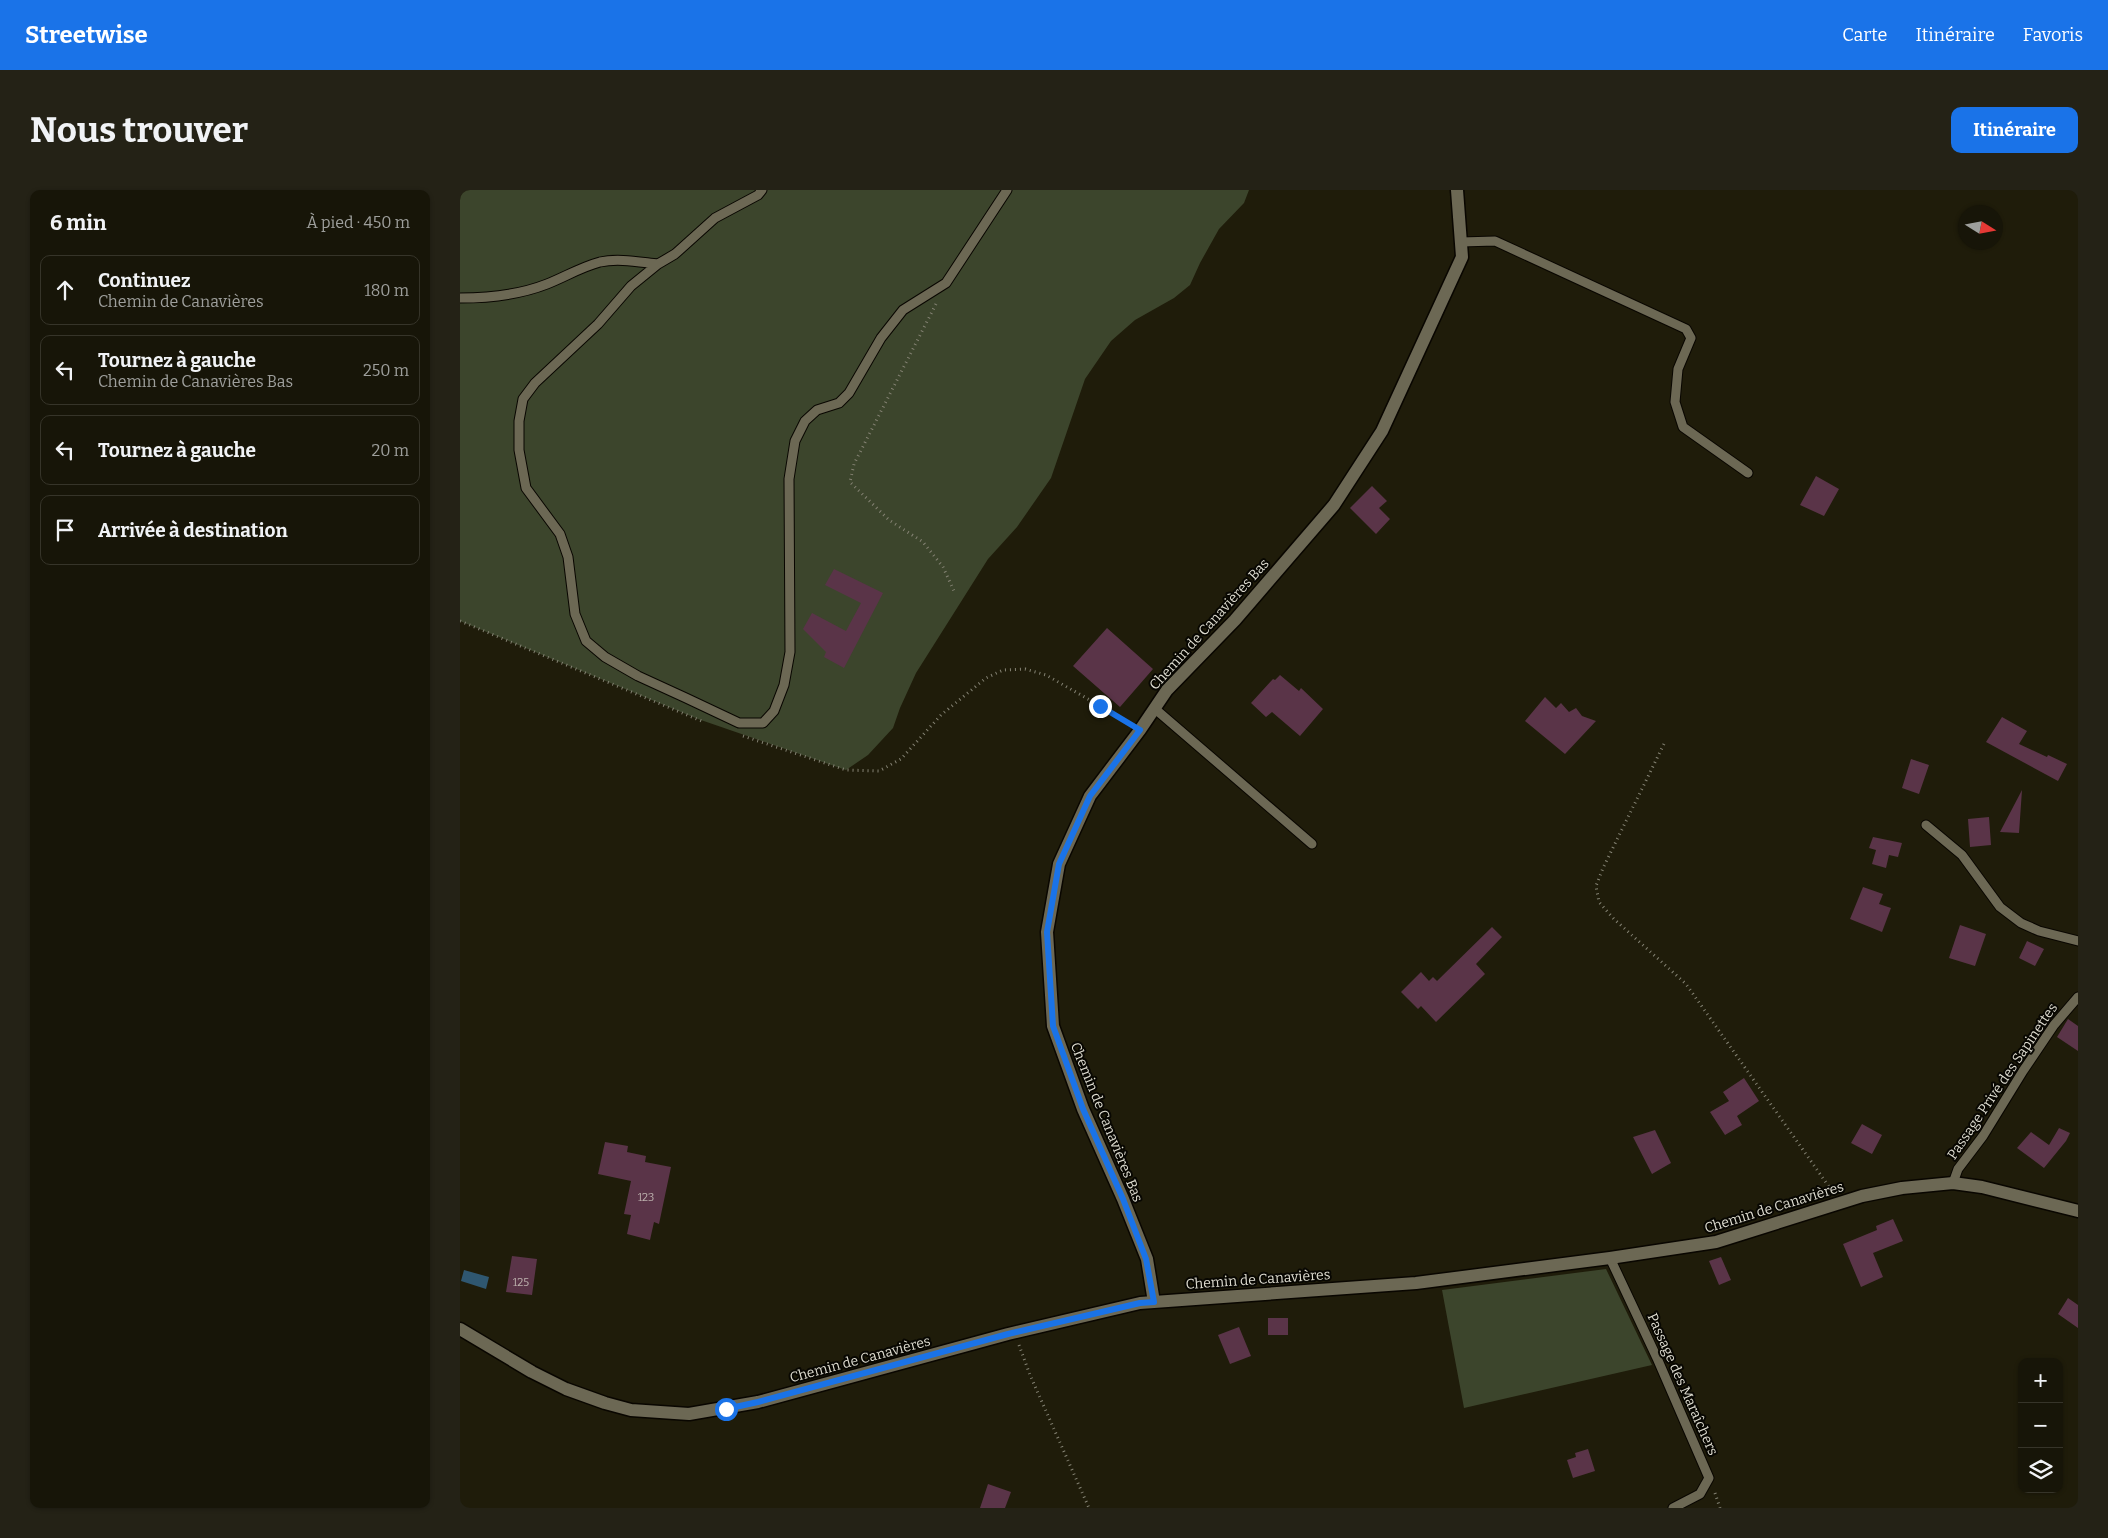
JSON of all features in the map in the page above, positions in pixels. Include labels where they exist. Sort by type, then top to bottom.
[{"type":"street","name":"Chemin de Canavières Bas","points":[[1154,1302],[1146,1259],[1123,1199],[1083,1109],[1053,1026],[1047,932],[1059,864],[1090,796],[1140,730],[1166,690],[1235,620],[1334,505],[1382,432],[1462,257],[1457,190]]},
{"type":"street","name":"Chemin de Canavières","points":[[460,1329],[532,1372],[573,1392],[631,1410],[689,1414],[758,1402],[1008,1334],[1140,1303],[1416,1283],[1610,1258],[1716,1242],[1841,1202],[1902,1188],[1953,1183],[1982,1187],[2078,1211]]},
{"type":"lane","points":[[762,190],[758,195],[715,218],[675,254],[658,264],[631,286],[598,324],[535,383],[524,400],[519,421],[520,459],[526,488],[560,534],[568,557],[575,614],[586,641],[605,657],[638,676],[739,723],[763,723],[774,711],[784,685],[790,652],[789,480],[795,441],[805,421],[817,410],[839,403],[849,393],[881,338],[903,310],[946,283],[1007,190]]},
{"type":"lane","points":[[1461,242],[1495,240],[1686,329],[1691,338],[1678,369],[1675,402],[1683,427],[1748,473]]},
{"type":"lane","points":[[460,298],[516,294],[546,285],[602,262],[623,261],[658,264]]},
{"type":"lane","points":[[1154,708],[1312,844]]},
{"type":"lane","points":[[1926,825],[1962,855],[2000,907],[2014,918],[2039,932],[2078,941]]},
{"type":"lane","name":"Passage Privé des Sapinettes","points":[[1953,1183],[1958,1169],[1983,1136],[2023,1071],[2054,1026],[2078,997]]},
{"type":"lane","name":"Passage des Maraîchers","points":[[1610,1258],[1657,1358],[1709,1478],[1700,1494],[1673,1508]]},
{"type":"path","points":[[946,283],[854,464],[850,482],[889,520],[923,542],[943,567],[954,591]]},
{"type":"path","points":[[460,621],[706,723]]},
{"type":"path","points":[[740,735],[846,770],[879,771],[901,759],[941,715],[986,678],[1003,670],[1025,669],[1046,675],[1140,730]]},
{"type":"path","points":[[1664,744],[1603,868],[1596,886],[1599,902],[1614,919],[1686,984],[1841,1202]]},
{"type":"path","points":[[1008,1334],[1020,1346],[1030,1375],[1089,1508]]},
{"type":"green space","points":[[460,190],[1249,190],[1244,203],[1219,229],[1190,285],[1174,298],[1135,320],[1111,341],[1085,379],[1051,478],[1017,527],[988,559],[916,673],[893,728],[868,755],[846,770],[698,719],[460,621]]},
{"type":"green space","points":[[1606,1269],[1652,1365],[1464,1408],[1442,1290]]},
{"type":"water","points":[[464,1270],[489,1277],[486,1289],[461,1281]]},
{"type":"building","points":[[1816,476],[1839,489],[1824,516],[1800,505]]},
{"type":"building","points":[[1372,486],[1387,501],[1379,508],[1390,519],[1376,534],[1350,508]]},
{"type":"building","points":[[834,569],[883,593],[844,668],[824,657],[826,652],[803,629],[812,613],[846,631],[861,603],[825,585]]},
{"type":"building","points":[[1107,628],[1153,669],[1120,707],[1073,666]]},
{"type":"building","points":[[1280,675],[1299,691],[1301,688],[1323,709],[1300,736],[1272,712],[1266,717],[1251,703],[1273,679],[1275,680]]},
{"type":"building","points":[[1545,697],[1556,708],[1561,703],[1569,712],[1576,708],[1582,716],[1596,721],[1565,754],[1525,721]]},
{"type":"building","points":[[2002,717],[2027,731],[2019,744],[2067,764],[2058,781],[1986,742]]},
{"type":"building","points":[[1911,759],[1929,765],[1919,794],[1902,788]]},
{"type":"building","points":[[2022,790],[2019,833],[2000,832]]},
{"type":"building","points":[[1989,817],[1991,845],[1970,847],[1968,819]]},
{"type":"building","points":[[1873,837],[1902,843],[1898,857],[1889,855],[1886,868],[1872,864],[1876,850],[1869,848]]},
{"type":"building","points":[[1863,887],[1883,894],[1879,904],[1891,908],[1882,932],[1850,919]]},
{"type":"building","points":[[1960,925],[1986,934],[1975,966],[1949,958]]},
{"type":"building","points":[[1492,927],[1502,937],[1476,964],[1485,974],[1436,1022],[1421,1006],[1418,1009],[1401,992],[1421,972],[1429,981],[1433,977],[1437,981]]},
{"type":"building","points":[[2027,941],[2044,949],[2035,966],[2019,958]]},
{"type":"building","points":[[2068,1019],[2078,1026],[2078,1051],[2057,1037]]},
{"type":"building","points":[[1744,1078],[1759,1101],[1737,1116],[1742,1125],[1725,1135],[1710,1112],[1729,1101],[1723,1092]]},
{"type":"building","points":[[1862,1124],[1882,1135],[1872,1154],[1851,1143]]},
{"type":"building","points":[[2059,1128],[2070,1133],[2066,1141],[2044,1168],[2017,1148],[2031,1132],[2049,1145]]},
{"type":"building","points":[[1655,1130],[1671,1163],[1652,1174],[1633,1137]]},
{"type":"building","points":[[605,1142],[628,1146],[627,1152],[646,1156],[645,1162],[671,1167],[659,1224],[654,1222],[650,1240],[627,1234],[631,1215],[624,1214],[631,1181],[598,1174]]},
{"type":"building","points":[[1893,1219],[1903,1241],[1873,1253],[1883,1277],[1861,1287],[1843,1244],[1877,1230],[1876,1226]]},
{"type":"building","points":[[512,1256],[537,1259],[532,1295],[506,1292]]},
{"type":"building","points":[[1721,1257],[1731,1280],[1719,1285],[1709,1261]]},
{"type":"building","points":[[2068,1298],[2078,1305],[2078,1328],[2058,1314]]},
{"type":"building","points":[[1268,1318],[1288,1318],[1288,1335],[1268,1335]]},
{"type":"building","points":[[1239,1327],[1251,1356],[1230,1364],[1218,1335]]},
{"type":"building","points":[[1588,1449],[1595,1471],[1573,1478],[1567,1460],[1576,1457],[1575,1453]]},
{"type":"building","points":[[988,1484],[1011,1492],[1005,1508],[980,1508]]},
{"type":"route","points":[[726,1409],[1008,1334],[1140,1303],[1154,1302],[1146,1259],[1123,1199],[1083,1109],[1053,1026],[1047,932],[1059,864],[1090,796],[1140,730],[1100,706]]}]
